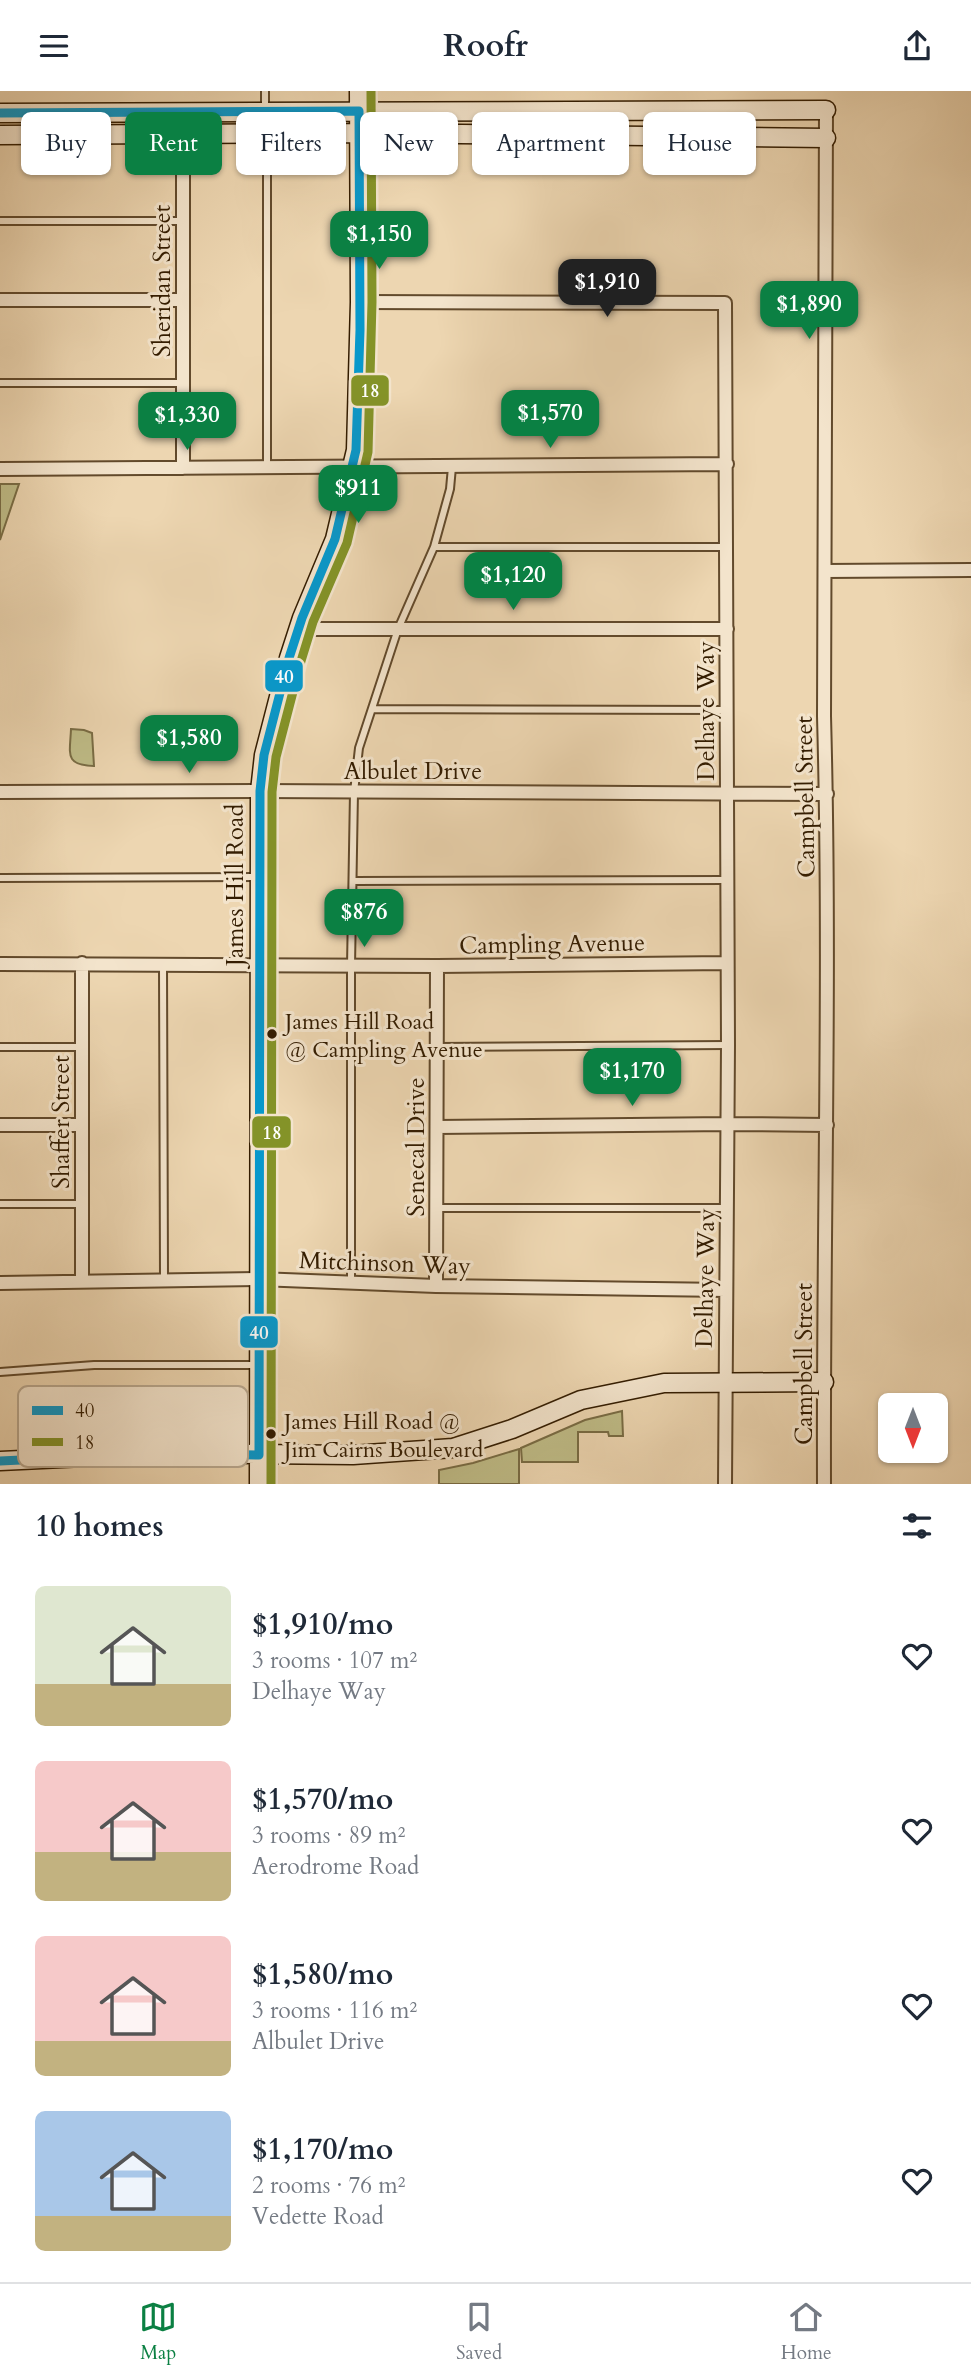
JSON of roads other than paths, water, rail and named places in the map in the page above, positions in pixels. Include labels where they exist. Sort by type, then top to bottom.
[{"type":"street","name":"James Hill Road","points":[[259,1484],[260,791],[264,755],[298,629],[335,539],[356,450],[360,302],[359,91]]},
{"type":"street","points":[[0,113],[826,110]]},
{"type":"street","name":"Campbell Street","points":[[824,1484],[827,1125],[826,110]]},
{"type":"street","points":[[346,133],[826,138]]},
{"type":"street","points":[[0,135],[125,135]]},
{"type":"street","name":"Sheridan Street","points":[[183,175],[183,468]]},
{"type":"street","points":[[0,300],[182,300]]},
{"type":"street","name":"Delhaye Way","points":[[360,302],[725,303],[728,1045],[725,1484]]},
{"type":"street","points":[[0,469],[727,464]]},
{"type":"street","points":[[825,571],[971,570]]},
{"type":"street","points":[[298,629],[727,629]]},
{"type":"street","name":"Albulet Drive","points":[[0,792],[827,794]]},
{"type":"street","name":"Shaffer Street","points":[[82,963],[82,1281]]},
{"type":"street","name":"Campling Avenue","points":[[0,964],[437,966],[727,963]]},
{"type":"street","name":"Senecal Drive","points":[[436,1286],[437,966]]},
{"type":"street","points":[[0,1125],[81,1125]]},
{"type":"street","points":[[437,1127],[827,1125]]},
{"type":"street","name":"Mitchinson Way","points":[[0,1283],[259,1279],[436,1286],[726,1290]]},
{"type":"street","points":[[248,1455],[353,1455],[453,1448],[512,1429],[581,1400],[664,1383],[824,1382]]},
{"type":"street","points":[[0,1461],[18,1460]]},
{"type":"lane","points":[[265,91],[265,111]]},
{"type":"lane","points":[[267,175],[267,468]]},
{"type":"lane","points":[[0,221],[183,221]]},
{"type":"lane","points":[[0,383],[183,383]]},
{"type":"lane","points":[[351,1283],[351,966],[354,792],[359,748],[398,629],[434,547],[450,489],[452,467]]},
{"type":"lane","points":[[434,547],[727,547]]},
{"type":"lane","points":[[372,709],[727,709]]},
{"type":"lane","points":[[0,878],[258,877]]},
{"type":"lane","points":[[354,881],[727,880]]},
{"type":"lane","points":[[163,963],[164,1280]]},
{"type":"lane","points":[[437,1047],[728,1045]]},
{"type":"lane","points":[[0,1047],[82,1047]]},
{"type":"lane","points":[[0,1204],[82,1205]]},
{"type":"lane","points":[[437,1208],[727,1208]]},
{"type":"lane","points":[[0,1372],[94,1365],[258,1365]]},
{"type":"place","name":"James Hill Road @ Campling Avenue","points":[[272,1034]]},
{"type":"place","name":"James Hill Road @ Jim Cairns Boulevard","points":[[271,1434]]}]
